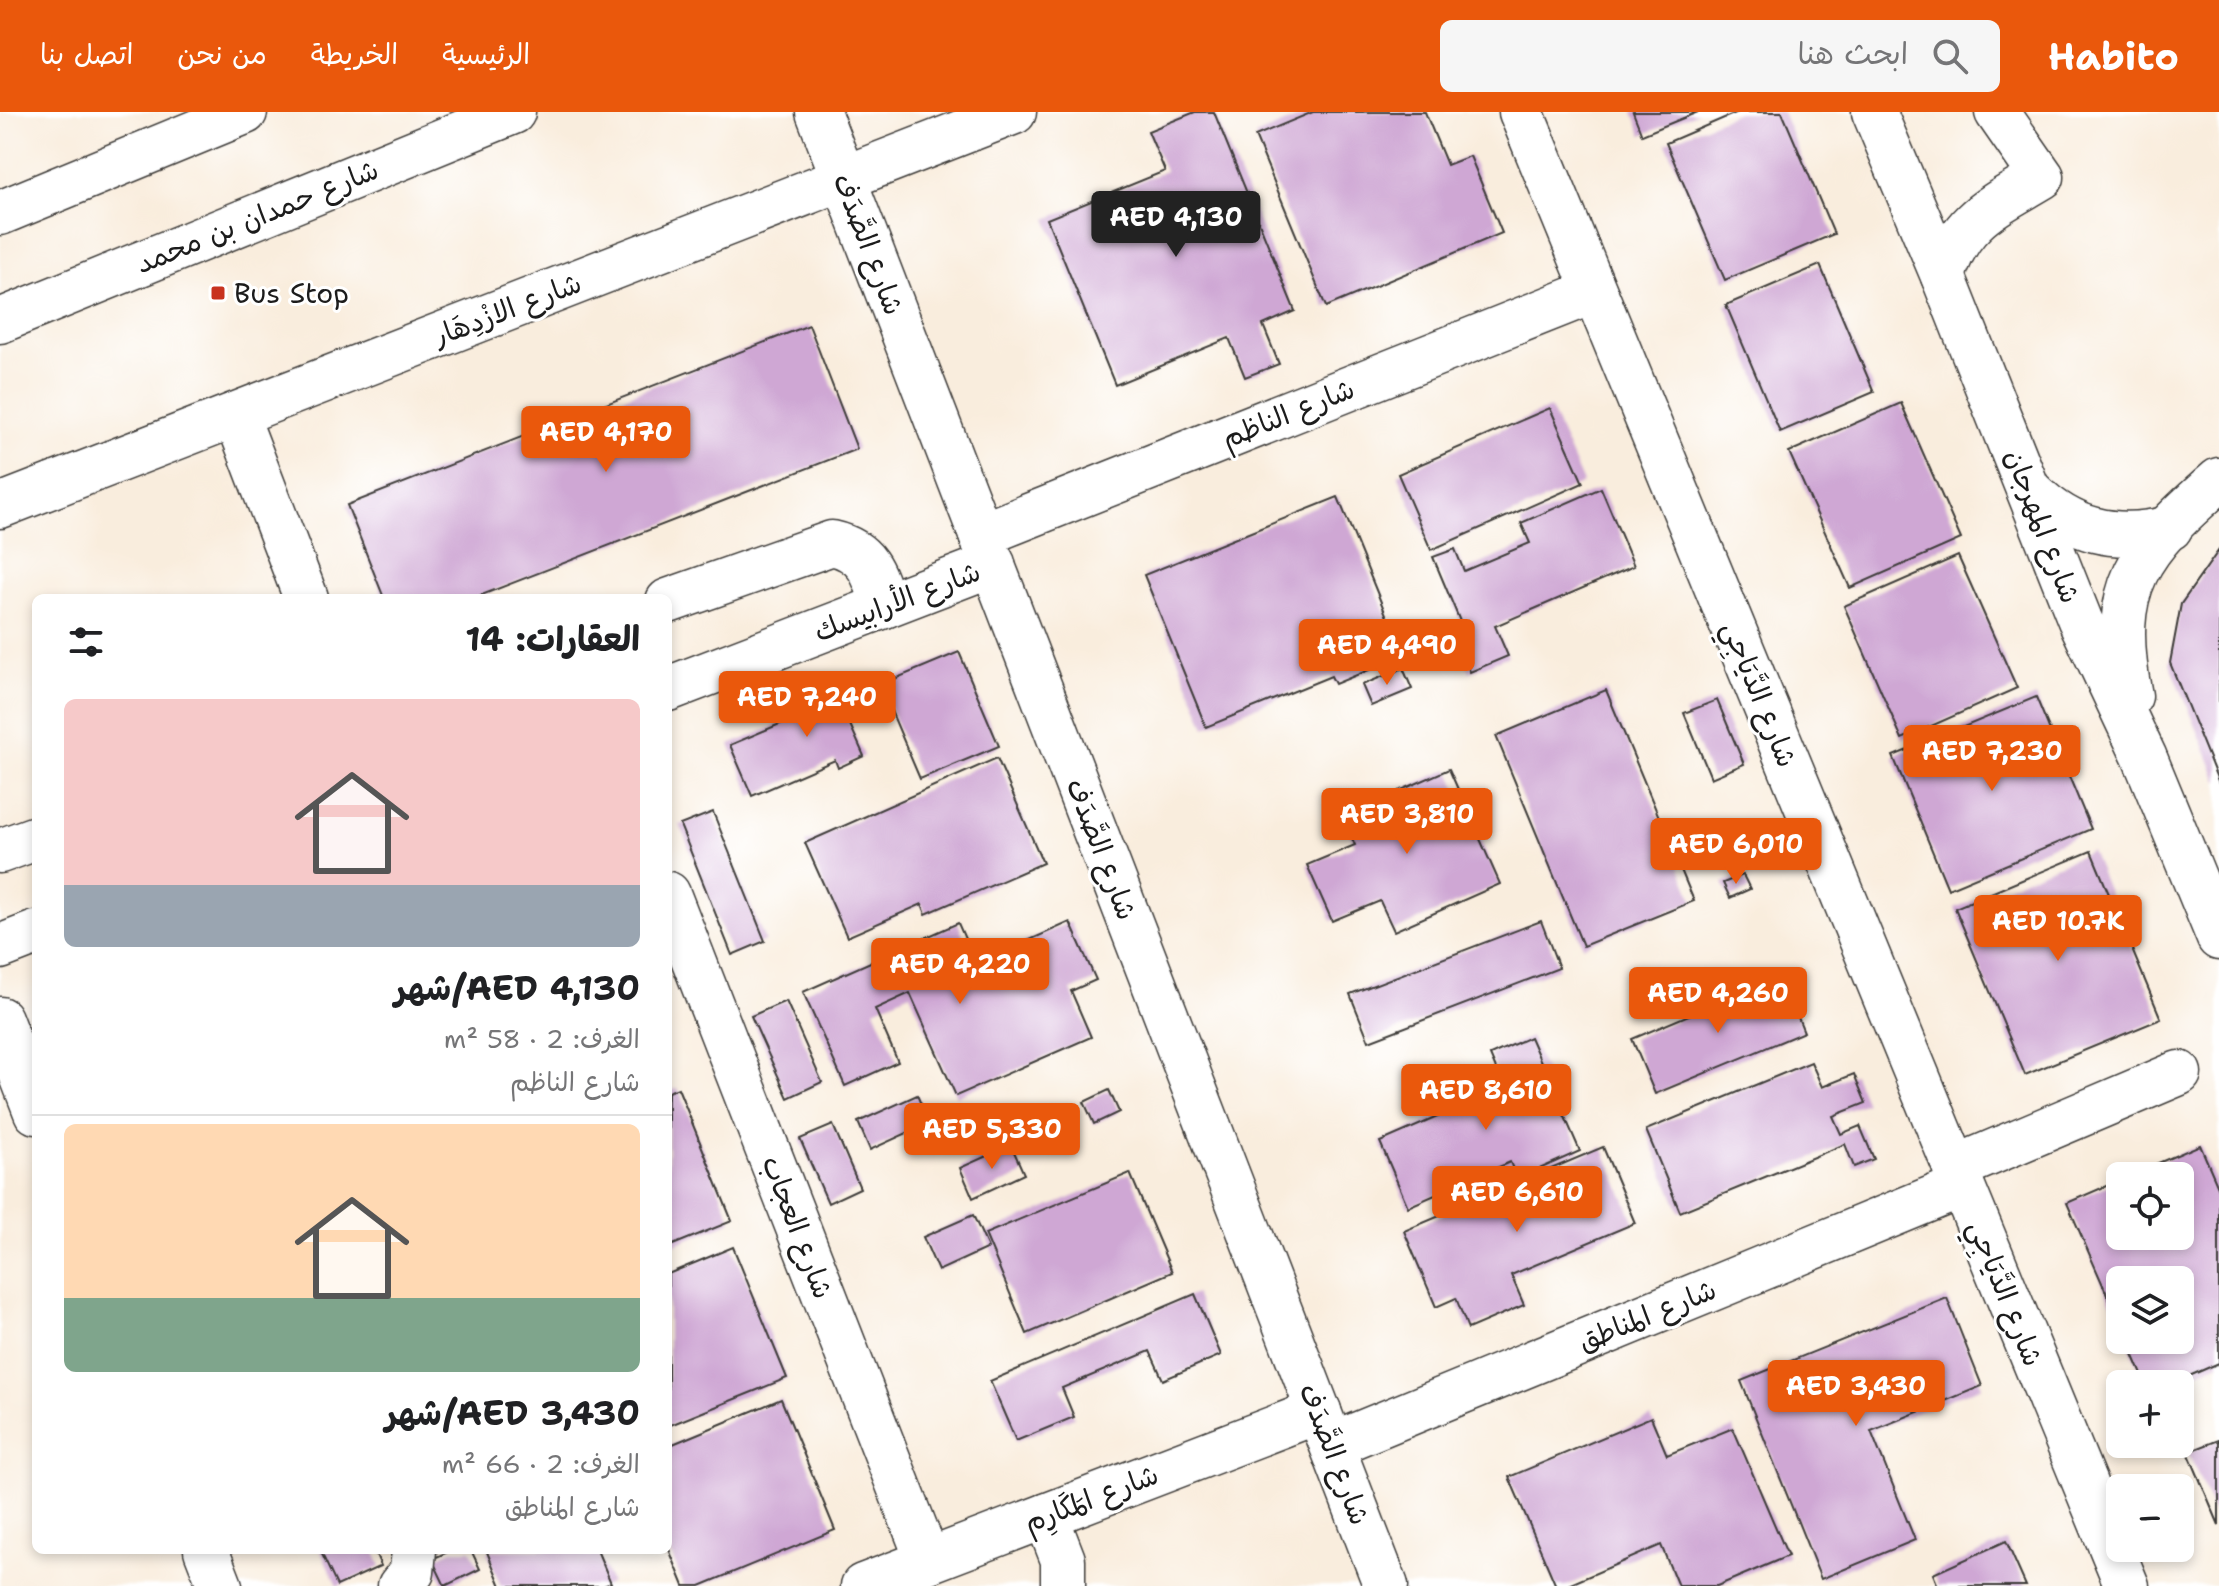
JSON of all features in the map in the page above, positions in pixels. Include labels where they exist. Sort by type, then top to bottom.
[{"type":"street","points":[[0,213],[245,112]]},
{"type":"street","name":"شارع حمدان بن محمد","points":[[0,321],[513,112]]},
{"type":"street","name":"شارع الصَّدَف","points":[[818,112],[1386,1586]]},
{"type":"street","name":"شارع الازْدِهَار","points":[[0,506],[1014,112]]},
{"type":"street","name":"شارع الدَّيَاجِي","points":[[1521,112],[2127,1586]]},
{"type":"street","name":"شارع المهرجان","points":[[1874,112],[2031,492],[2080,620],[2144,756],[2219,938]]},
{"type":"street","points":[[1896,112],[1938,205],[1949,213],[1975,217]]},
{"type":"street","points":[[1943,276],[1955,245],[1975,217],[2042,177],[1997,112]]},
{"type":"street","name":"شارع الناظم","points":[[987,550],[1594,291]]},
{"type":"street","points":[[236,415],[304,594]]},
{"type":"street","points":[[2144,756],[2120,632],[2124,603],[2133,575],[2149,550],[2219,480]]},
{"type":"street","points":[[2031,492],[2049,510],[2095,532],[2145,535],[2170,528]]},
{"type":"street","points":[[672,600],[832,543],[862,555],[873,570],[884,606]]},
{"type":"street","name":"شارع الأرابيسك","points":[[672,687],[884,606],[987,550]]},
{"type":"street","points":[[0,851],[32,839]]},
{"type":"street","name":"شارع العجاب","points":[[672,904],[928,1561]]},
{"type":"street","points":[[0,947],[32,935]]},
{"type":"street","points":[[0,1019],[32,1102]]},
{"type":"street","name":"شارع المناطق","points":[[1325,1428],[1959,1177],[2179,1073]]},
{"type":"street","name":"شارع المَكَارِم","points":[[863,1586],[1046,1516],[1325,1428]]},
{"type":"street","points":[[1046,1516],[1063,1560],[1063,1586]]},
{"type":"street","points":[[208,1554],[220,1586]]},
{"type":"street","points":[[400,1586],[412,1572],[414,1554]]},
{"type":"building","points":[[1195,112],[1214,112],[1295,311],[1263,325],[1279,364],[1245,377],[1229,338],[1115,385],[1047,219],[1165,171],[1148,131]]},
{"type":"building","points":[[1313,112],[1425,112],[1447,165],[1470,156],[1502,233],[1326,307],[1255,136]]},
{"type":"building","points":[[1633,112],[1698,112],[1642,135]]},
{"type":"building","points":[[1738,112],[1782,112],[1834,234],[1725,280],[1666,143]]},
{"type":"building","points":[[1820,265],[1874,392],[1780,432],[1726,305]]},
{"type":"building","points":[[809,325],[857,449],[484,594],[382,594],[347,505]]},
{"type":"building","points":[[1901,403],[1961,539],[1850,588],[1789,452]]},
{"type":"building","points":[[1550,408],[1583,483],[1431,550],[1398,474]]},
{"type":"building","points":[[1601,488],[1634,566],[1495,626],[1508,656],[1470,672],[1457,642],[1467,638],[1433,557],[1455,549],[1464,571],[1530,543],[1521,523]]},
{"type":"building","points":[[1338,497],[1403,656],[1335,684],[1331,676],[1206,727],[1144,575]]},
{"type":"building","points":[[2219,550],[2219,783],[2170,663],[2181,604]]},
{"type":"building","points":[[1958,556],[2017,688],[1902,739],[1844,606]]},
{"type":"building","points":[[959,652],[999,746],[920,779],[880,685]]},
{"type":"building","points":[[1403,668],[1412,689],[1371,706],[1362,685]]},
{"type":"building","points":[[871,676],[883,704],[848,720],[864,756],[838,768],[835,760],[752,796],[730,745],[813,710],[809,702]]},
{"type":"building","points":[[1606,690],[1694,901],[1583,946],[1496,736]]},
{"type":"building","points":[[2036,697],[2091,829],[1948,889],[1893,756]]},
{"type":"building","points":[[1717,700],[1744,764],[1711,778],[1684,713]]},
{"type":"building","points":[[997,758],[1043,863],[926,914],[922,904],[847,937],[805,843]]},
{"type":"building","points":[[1449,769],[1500,884],[1394,931],[1380,901],[1332,921],[1307,865],[1355,845],[1342,816]]},
{"type":"building","points":[[713,812],[765,941],[732,955],[680,825]]},
{"type":"building","points":[[1763,825],[1776,855],[1744,870],[1730,839]]},
{"type":"building","points":[[2091,851],[2161,1019],[2025,1075],[1955,908]]},
{"type":"building","points":[[1743,875],[1750,889],[1730,898],[1723,883]]},
{"type":"building","points":[[1541,921],[1559,968],[1369,1041],[1350,994]]},
{"type":"building","points":[[1070,922],[1096,980],[1071,991],[1091,1037],[956,1096],[910,993],[875,1009],[898,1062],[845,1086],[803,992],[958,923],[976,964]]},
{"type":"building","points":[[1781,976],[1804,1032],[1655,1094],[1632,1039]]},
{"type":"building","points":[[786,1001],[822,1082],[788,1098],[751,1016]]},
{"type":"building","points":[[1530,1037],[1580,1151],[1517,1179],[1510,1162],[1408,1207],[1380,1142],[1504,1088],[1490,1055]]},
{"type":"building","points":[[1811,1062],[1822,1087],[1854,1074],[1866,1103],[1833,1116],[1841,1134],[1860,1126],[1874,1159],[1854,1167],[1845,1144],[1680,1212],[1646,1130]]},
{"type":"building","points":[[678,1088],[732,1221],[672,1245],[672,1090]]},
{"type":"building","points":[[1109,1090],[1119,1112],[1094,1124],[1084,1102]]},
{"type":"building","points":[[917,1095],[929,1123],[870,1150],[858,1122]]},
{"type":"building","points":[[833,1125],[860,1188],[828,1203],[800,1139]]},
{"type":"building","points":[[1011,1145],[1024,1174],[973,1198],[960,1168]]},
{"type":"building","points":[[2200,1145],[2219,1189],[2219,1363],[2194,1374],[2194,1370],[2140,1370],[2133,1354],[2194,1354],[2194,1266],[2106,1266],[2106,1292],[2067,1203],[2106,1186],[2106,1250],[2194,1250],[2194,1162],[2161,1162]]},
{"type":"building","points":[[1603,1147],[1635,1223],[1511,1275],[1524,1305],[1468,1329],[1456,1298],[1436,1307],[1404,1231]]},
{"type":"building","points":[[1130,1173],[1172,1272],[1027,1334],[985,1234]]},
{"type":"building","points":[[973,1215],[988,1248],[938,1271],[923,1237]]},
{"type":"building","points":[[733,1247],[787,1378],[672,1424],[672,1272]]},
{"type":"building","points":[[1195,1294],[1221,1355],[1163,1380],[1150,1351],[1062,1388],[1074,1417],[1016,1441],[990,1381]]},
{"type":"building","points":[[1947,1298],[1982,1386],[1871,1431],[1915,1540],[1821,1579],[1741,1381]]},
{"type":"building","points":[[781,1399],[835,1530],[700,1586],[684,1586],[671,1554],[672,1444]]},
{"type":"building","points":[[1651,1417],[1667,1455],[1733,1428],[1788,1556],[1717,1586],[1678,1586],[1661,1545],[1566,1586],[1556,1586],[1509,1477]]},
{"type":"building","points":[[2219,1440],[2219,1525],[2191,1458],[2194,1458],[2194,1450]]},
{"type":"building","points":[[2006,1541],[2026,1586],[1938,1586],[1933,1574]]},
{"type":"building","points":[[322,1554],[376,1554],[381,1566],[337,1586]]},
{"type":"building","points":[[443,1554],[473,1554],[480,1569],[445,1586],[432,1559]]},
{"type":"building","points":[[488,1554],[599,1554],[611,1583],[604,1586],[501,1586]]},
{"type":"place","name":"Bus Stop","points":[[218,293]]}]
